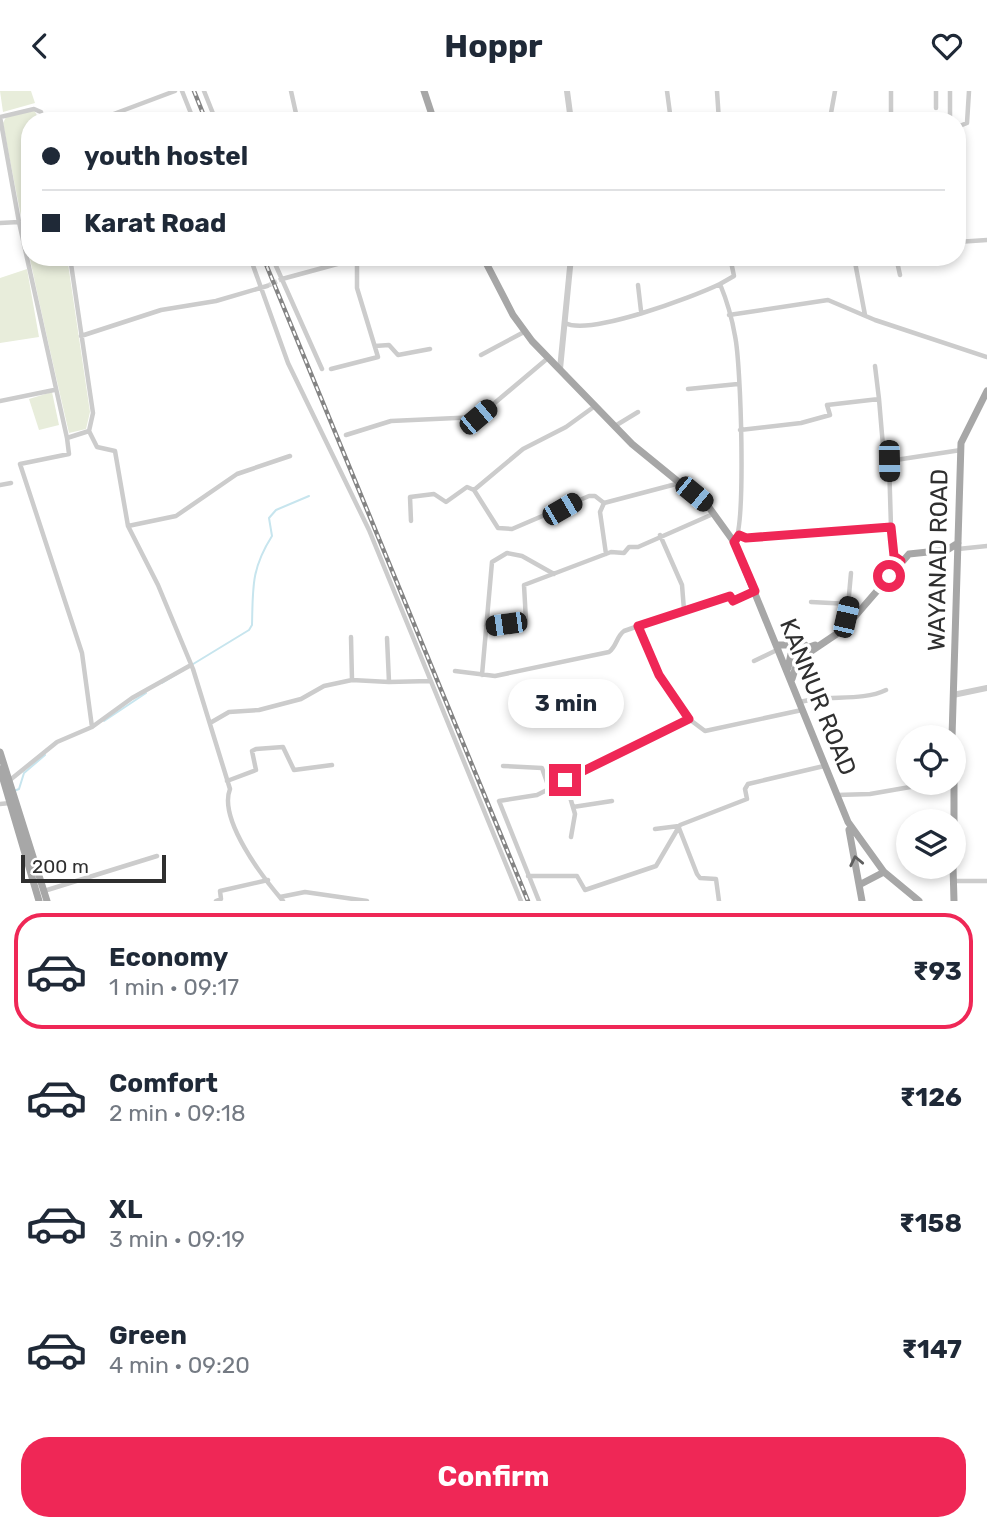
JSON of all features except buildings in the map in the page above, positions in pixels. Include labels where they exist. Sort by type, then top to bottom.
[{"type":"main road","points":[[424,91],[430,112]]},
{"type":"main road","name":"KANNUR ROAD","points":[[488,266],[525,331],[549,358],[615,426],[714,513],[737,538],[755,591],[848,822]]},
{"type":"main road","name":"WAYANAD ROAD","points":[[952,725],[961,450],[987,391]]},
{"type":"main road","points":[[790,676],[791,654],[819,644],[849,622],[901,561],[919,551],[947,550],[958,546]]},
{"type":"main road","points":[[947,550],[958,561]]},
{"type":"main road","points":[[778,647],[819,644]]},
{"type":"main road","points":[[0,752],[39,901]]},
{"type":"main road","points":[[0,769],[9,783]]},
{"type":"main road","points":[[12,800],[47,901]]},
{"type":"main road","points":[[848,822],[884,872],[919,901]]},
{"type":"main road","points":[[848,822],[862,901]]},
{"type":"main road","points":[[861,884],[884,872]]},
{"type":"main road","points":[[953,881],[954,901]]},
{"type":"street","points":[[119,112],[175,91]]},
{"type":"street","points":[[182,91],[190,112]]},
{"type":"street","points":[[204,91],[212,112]]},
{"type":"street","points":[[291,91],[296,112]]},
{"type":"street","points":[[567,91],[570,112]]},
{"type":"street","points":[[667,91],[670,112]]},
{"type":"street","points":[[717,91],[718,112]]},
{"type":"street","points":[[831,112],[835,91]]},
{"type":"street","points":[[891,91],[891,112]]},
{"type":"street","points":[[936,91],[936,108]]},
{"type":"street","points":[[950,91],[950,112]]},
{"type":"street","points":[[966,123],[969,91]]},
{"type":"street","points":[[21,112],[34,109],[41,112]]},
{"type":"street","points":[[21,112],[0,117],[21,232]]},
{"type":"street","points":[[0,223],[19,222]]},
{"type":"street","points":[[966,241],[987,240]]},
{"type":"street","points":[[28,266],[69,454],[20,464],[82,653],[92,727]]},
{"type":"street","points":[[71,266],[93,413],[89,431],[97,447],[114,451],[128,526],[158,585],[191,665],[230,789],[226,800],[230,819],[281,899],[313,892],[367,898],[368,901]]},
{"type":"street","points":[[253,266],[288,363],[369,530],[521,901]]},
{"type":"street","points":[[276,266],[322,369]]},
{"type":"street","points":[[282,279],[330,266]]},
{"type":"street","points":[[331,369],[378,357],[357,288],[358,266]]},
{"type":"street","points":[[560,369],[570,266]]},
{"type":"street","points":[[564,322],[573,327],[588,327],[673,303],[734,276],[732,266]]},
{"type":"street","points":[[856,266],[865,316]]},
{"type":"street","points":[[898,266],[900,275]]},
{"type":"street","points":[[720,284],[736,338],[743,488],[737,538],[891,527]]},
{"type":"street","points":[[638,285],[641,311]]},
{"type":"street","points":[[81,336],[161,310],[216,301],[267,286]]},
{"type":"street","points":[[729,315],[828,300],[865,316],[987,357]]},
{"type":"street","points":[[481,355],[525,331]]},
{"type":"street","points":[[375,346],[388,345],[398,355],[430,349]]},
{"type":"street","points":[[346,435],[391,421],[478,417],[549,358]]},
{"type":"street","points":[[875,366],[884,458],[889,461],[961,450]]},
{"type":"street","points":[[688,389],[738,384]]},
{"type":"street","points":[[0,401],[54,390]]},
{"type":"street","points":[[740,430],[801,423],[830,415],[827,405],[879,399]]},
{"type":"street","points":[[474,490],[523,449],[566,427],[595,406]]},
{"type":"street","points":[[615,426],[638,412]]},
{"type":"street","points":[[67,438],[89,431]]},
{"type":"street","points":[[128,526],[176,516],[237,474],[290,456]]},
{"type":"street","points":[[889,461],[894,556],[901,561]]},
{"type":"street","points":[[0,485],[10,483]]},
{"type":"street","points":[[411,521],[410,497],[434,494],[446,502],[467,487],[474,490],[498,528],[512,530],[589,496],[604,502],[680,483]]},
{"type":"street","points":[[604,502],[600,512],[606,554]]},
{"type":"street","points":[[486,626],[526,621],[524,585],[606,554],[624,553],[629,547],[638,547],[714,513]]},
{"type":"street","points":[[660,535],[682,585],[684,610]]},
{"type":"street","points":[[958,546],[987,546]]},
{"type":"street","points":[[482,675],[492,562],[507,553],[522,556],[555,574]]},
{"type":"street","points":[[849,622],[846,617],[850,604],[851,573]]},
{"type":"street","points":[[456,671],[495,676],[608,652],[615,647],[619,635],[638,626],[730,596],[733,601],[755,591]]},
{"type":"street","points":[[811,601],[850,604]]},
{"type":"street","points":[[638,626],[659,675],[689,719],[705,731],[801,706],[819,696],[876,695],[886,690]]},
{"type":"street","points":[[351,637],[352,680]]},
{"type":"street","points":[[387,638],[390,682]]},
{"type":"street","points":[[754,661],[778,647]]},
{"type":"street","points":[[9,783],[57,742],[92,727],[132,698],[191,665]]},
{"type":"street","points":[[209,723],[229,712],[259,710],[301,699],[324,686],[352,680],[430,681]]},
{"type":"street","points":[[953,695],[987,688]]},
{"type":"street","points":[[538,901],[499,801],[537,795],[689,719]]},
{"type":"street","points":[[227,781],[256,770],[252,751],[256,749],[283,747],[294,770],[332,765]]},
{"type":"street","points":[[503,766],[542,768],[549,788]]},
{"type":"street","points":[[655,829],[679,826],[742,802],[747,799],[748,784],[824,767]]},
{"type":"street","points":[[565,780],[573,807],[570,837]]},
{"type":"street","points":[[836,795],[870,794],[896,789]]},
{"type":"street","points":[[0,804],[12,800]]},
{"type":"street","points":[[573,807],[612,801]]},
{"type":"street","points":[[528,876],[577,876],[586,890],[639,873],[656,866],[679,826]]},
{"type":"street","points":[[679,826],[697,874],[700,878],[716,879],[719,901]]},
{"type":"street","points":[[44,891],[157,856]]},
{"type":"street","points":[[216,901],[220,899],[220,891],[268,880]]},
{"type":"street","points":[[953,881],[987,881]]},
{"type":"green space","points":[[0,91],[31,91],[35,103],[3,112]]},
{"type":"green space","points":[[21,113],[21,215],[3,123],[6,117]]},
{"type":"green space","points":[[32,266],[68,266],[90,412],[86,429],[69,433]]},
{"type":"green space","points":[[27,269],[39,337],[0,343],[0,278]]},
{"type":"green space","points":[[52,392],[59,425],[39,430],[29,399]]},
{"type":"waterway","points":[[162,683],[249,630],[252,625],[253,589],[257,569],[272,536],[269,518],[276,510],[309,496]]},
{"type":"waterway","points":[[104,721],[146,693]]},
{"type":"waterway","points":[[14,791],[19,789],[24,773],[45,755]]},
{"type":"tunnel","points":[[267,286],[282,279]]},
{"type":"railway","points":[[194,91],[202,112]]},
{"type":"railway","points":[[267,266],[528,901]]},
{"type":"route","points":[[565,780],[689,719],[659,675],[638,626],[730,596],[733,601],[755,591],[734,542],[739,535],[746,538],[891,527],[894,556],[901,561],[889,576]]}]
